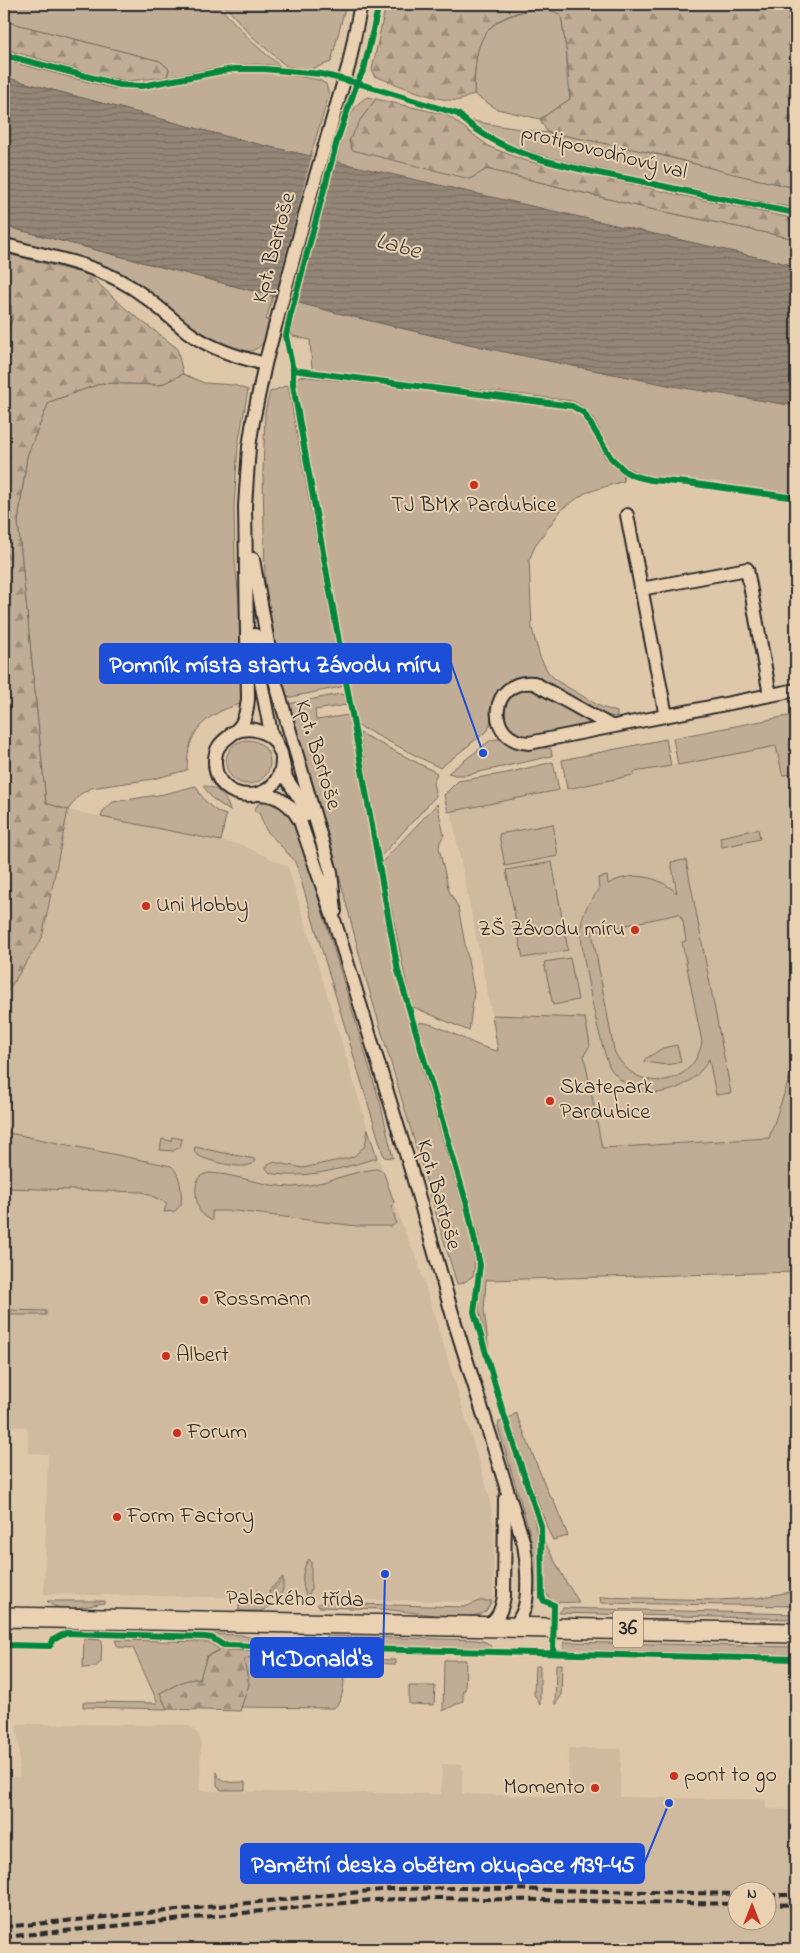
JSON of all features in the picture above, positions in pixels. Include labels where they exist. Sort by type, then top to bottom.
[{"type":"main road","name":"Palackého třída","points":[[4,1617],[796,1633]]},
{"type":"street","name":"Kpt. Bartoše","points":[[361,4],[349,64],[323,146],[265,364],[248,447],[245,506],[248,699],[242,723],[223,741],[216,752],[215,762],[218,776],[227,788],[237,794],[248,796],[260,794],[280,798],[297,814],[336,926],[524,1544],[526,1597],[523,1610],[515,1627]]},
{"type":"street","points":[[9,246],[90,267],[112,276],[132,287],[189,332],[209,344],[234,355],[265,364]]},
{"type":"street","name":"Kpt. Bartoše","points":[[245,506],[272,668],[331,872],[336,926]]},
{"type":"street","points":[[626,515],[666,716]]},
{"type":"street","name":"Kpt. Bartoše","points":[[247,566],[261,682],[271,733],[277,744],[286,778],[305,810],[322,865],[336,926]]},
{"type":"street","points":[[641,589],[747,569],[770,695]]},
{"type":"street","points":[[612,726],[534,683],[521,683],[510,688],[502,696],[498,707],[498,720],[503,731],[510,737],[524,743],[536,742],[796,690]]},
{"type":"street","name":"Kpt. Bartoše","points":[[232,733],[243,729],[255,729],[266,733],[277,744]]},
{"type":"street","name":"Kpt. Bartoše","points":[[260,794],[277,781],[282,769],[282,760]]},
{"type":"street","name":"Kpt. Bartoše","points":[[477,1628],[494,1621],[501,1609],[504,1596],[506,1528],[502,1474]]},
{"type":"street","name":"Kpt. Bartoše","points":[[504,1596],[507,1610],[515,1627]]},
{"type":"street","name":"Kpt. Bartoše","points":[[526,1597],[534,1620],[553,1627]]},
{"type":"shaded area","name":"ZŠ Závodu míru","points":[[776,746],[781,772],[792,773],[792,771],[796,770],[796,807],[790,809],[789,812],[796,845],[796,1059],[769,1138],[602,1148],[584,1055],[585,1018],[492,1015],[451,812],[634,775],[634,772]]},
{"type":"shaded area","points":[[68,810],[242,845],[288,867],[368,1129],[403,1228],[418,1262],[489,1495],[494,1529],[493,1602],[44,1594],[48,1454],[28,1453],[28,1432],[26,1427],[4,1426],[4,997],[42,938]]},
{"type":"shaded area","points":[[18,1724],[185,1725],[191,1727],[199,1735],[201,1742],[200,1791],[441,1794],[442,1764],[462,1765],[462,1794],[568,1797],[569,1748],[621,1749],[620,1797],[766,1800],[766,1809],[796,1810],[796,1949],[4,1949],[4,1777],[19,1777],[19,1744],[16,1726]]},
{"type":"green space","points":[[4,4],[217,4],[253,43],[280,66],[266,64],[237,65],[167,77],[169,69],[160,61],[4,21]]},
{"type":"green space","points":[[223,4],[346,4],[331,62],[309,70],[286,66],[253,37]]},
{"type":"green space","points":[[386,4],[796,4],[796,188],[662,155],[547,132],[540,119],[570,99],[567,55],[561,15],[552,11],[538,9],[524,11],[508,16],[487,31],[481,40],[475,64],[474,94],[462,100],[430,96],[374,76],[372,70]]},
{"type":"green space","points":[[537,8],[551,9],[561,15],[567,55],[567,79],[570,99],[540,119],[497,109],[474,94],[476,59],[484,35],[492,26],[503,19]]},
{"type":"green space","points":[[4,21],[160,61],[169,69],[167,77],[128,81],[104,77],[4,49]]},
{"type":"green space","points":[[4,60],[111,88],[138,90],[222,74],[259,72],[319,80],[326,84],[329,95],[310,157],[4,77]]},
{"type":"green space","points":[[368,97],[376,99],[361,119],[470,179],[486,169],[641,207],[796,239],[796,266],[336,163],[350,116],[361,101]]},
{"type":"green space","points":[[376,99],[447,115],[490,147],[523,160],[796,219],[796,239],[641,207],[487,169],[470,179],[352,150],[349,141],[361,119]]},
{"type":"green space","points":[[469,120],[604,142],[796,188],[796,208],[563,161],[504,141],[486,132]]},
{"type":"green space","points":[[4,226],[273,296],[266,320],[270,321],[266,335],[262,344],[255,350],[234,350],[196,331],[115,274],[100,266],[4,240]]},
{"type":"green space","points":[[4,253],[89,275],[126,309],[177,348],[183,374],[160,385],[102,383],[49,402],[27,456],[18,522],[46,803],[68,810],[42,938],[4,997],[4,342],[12,319],[11,305],[4,301]]},
{"type":"green space","points":[[4,301],[11,305],[12,319],[4,342]]},
{"type":"green space","points":[[298,302],[422,333],[546,360],[671,385],[796,406],[796,494],[661,478],[632,470],[616,458],[589,413],[573,401],[312,369],[310,340],[293,336],[290,332]]},
{"type":"green space","points":[[183,374],[204,383],[234,385],[248,390],[238,445],[234,507],[235,562],[241,619],[242,703],[214,715],[200,727],[191,741],[187,759],[187,770],[153,779],[91,788],[79,795],[68,810],[46,804],[18,522],[27,456],[49,402],[102,383],[160,385]]},
{"type":"green space","points":[[299,376],[548,404],[574,410],[582,416],[606,459],[623,475],[624,481],[585,493],[562,509],[536,544],[529,560],[532,629],[540,657],[548,672],[557,681],[601,707],[617,712],[617,717],[601,713],[585,705],[555,686],[540,680],[525,678],[511,683],[496,697],[492,705],[488,730],[440,768],[357,725],[295,383]]},
{"type":"green space","points":[[288,385],[343,685],[341,687],[286,698],[273,642],[265,582],[263,474],[265,412],[270,392]]},
{"type":"green space","points":[[530,689],[537,691],[590,721],[590,724],[580,728],[530,737],[512,731],[507,724],[506,707],[510,699],[518,693]]},
{"type":"green space","points":[[340,694],[344,695],[347,705],[315,710],[316,720],[349,715],[398,979],[472,1241],[474,1255],[473,1276],[463,1283],[457,1284],[365,976],[332,848],[288,704]]},
{"type":"green space","points":[[793,715],[796,716],[796,770],[792,771],[792,774],[783,775],[776,746],[678,765],[673,738]]},
{"type":"green space","points":[[360,733],[437,773],[433,783],[436,796],[381,856]]},
{"type":"green space","points":[[497,739],[523,749],[548,748],[551,749],[552,756],[466,775],[448,773],[491,740]]},
{"type":"green space","points":[[666,739],[671,766],[634,772],[634,775],[567,789],[562,760]]},
{"type":"green space","points":[[252,740],[264,746],[269,753],[269,771],[264,778],[257,783],[244,784],[236,781],[229,774],[226,758],[229,750],[236,743]]},
{"type":"green space","points":[[553,762],[559,790],[448,812],[444,795],[458,781],[507,773]]},
{"type":"green space","points":[[196,786],[208,804],[216,811],[226,815],[221,841],[101,817],[103,811],[113,802],[164,794]]},
{"type":"green space","points":[[203,786],[217,790],[227,802],[230,811],[213,799]]},
{"type":"green space","points":[[266,801],[276,804],[284,810],[297,827],[381,1106],[393,1158],[384,1157],[297,867],[294,860],[266,830],[259,813],[254,811],[258,804]]},
{"type":"green space","points":[[437,804],[444,835],[439,848],[449,891],[458,907],[474,992],[469,1031],[411,1006],[382,862]]},
{"type":"green space","points":[[553,824],[558,856],[505,866],[499,834]]},
{"type":"green space","points":[[758,829],[760,839],[722,847],[720,837]]},
{"type":"green space","points":[[686,860],[731,1093],[716,1095],[709,1059],[700,1072],[689,1082],[676,1088],[662,1092],[648,1092],[635,1089],[622,1081],[611,1069],[602,1043],[583,955],[581,927],[585,912],[599,890],[598,878],[607,876],[608,884],[626,877],[635,876],[653,879],[677,893],[671,862]],"holes":[[[679,914],[683,921],[686,941],[682,942],[702,1042],[696,1058],[687,1070],[675,1077],[661,1080],[647,1079],[634,1074],[623,1064],[614,1050],[592,932]]]},
{"type":"green space","points":[[552,862],[568,950],[523,958],[506,870]]},
{"type":"green space","points":[[570,958],[578,1000],[553,1005],[544,962]]},
{"type":"green space","points":[[492,1015],[585,1018],[590,1045],[584,1055],[602,1148],[769,1138],[796,1059],[796,1272],[486,1280],[484,1310],[489,1351],[479,1310],[482,1262],[478,1233],[417,1030],[419,1023],[434,1025],[479,1045],[498,1051]]},
{"type":"green space","points":[[677,1045],[681,1062],[667,1065],[644,1062],[645,1059],[663,1048]]},
{"type":"green space","points":[[368,1129],[377,1158],[338,1169],[311,1174],[284,1175],[270,1173],[266,1168],[268,1164],[273,1162],[303,1168],[353,1157],[365,1146]]},
{"type":"green space","points":[[4,1132],[171,1166],[179,1179],[181,1205],[175,1211],[164,1212],[167,1203],[143,1192],[7,1188],[7,1198],[4,1198]]},
{"type":"green space","points":[[172,1137],[182,1139],[180,1147],[173,1151],[160,1150],[162,1139],[171,1141]]},
{"type":"green space","points":[[195,1147],[254,1159],[255,1161],[247,1166],[218,1162],[197,1155],[194,1152]]},
{"type":"green space","points":[[376,1169],[383,1171],[394,1202],[392,1207],[396,1223],[392,1226],[357,1226],[236,1211],[212,1211],[212,1221],[201,1212],[197,1199],[196,1186],[198,1179],[209,1173],[293,1187],[314,1184]]},
{"type":"green space","points":[[6,1298],[6,1310],[46,1311],[46,1315],[4,1315],[4,1300]]},
{"type":"green space","points":[[516,1413],[549,1495],[553,1499],[568,1536],[553,1540],[548,1530],[509,1421],[509,1418]]},
{"type":"green space","points":[[503,1421],[527,1492],[537,1535],[540,1562],[539,1589],[532,1593],[532,1553],[529,1530],[498,1427],[499,1422]]},
{"type":"green space","points":[[544,1541],[579,1602],[560,1602],[548,1596],[546,1591]]},
{"type":"green space","points":[[309,1559],[311,1562],[311,1590],[307,1597],[303,1577],[304,1567]]},
{"type":"green space","points":[[283,1577],[283,1589],[279,1599],[270,1599],[269,1590]]},
{"type":"green space","points":[[796,1591],[796,1606],[601,1603],[600,1597],[718,1600],[757,1598]]},
{"type":"green space","points":[[47,1601],[105,1601],[105,1603],[83,1607],[59,1608]]},
{"type":"green space","points":[[479,1601],[492,1601],[486,1611],[481,1614],[462,1618],[382,1609],[319,1607],[317,1605],[319,1603],[465,1607]]},
{"type":"green space","points":[[239,1605],[274,1605],[261,1611],[239,1611]]},
{"type":"green space","points":[[563,1608],[796,1614],[796,1619],[559,1613]]},
{"type":"green space","points":[[212,1634],[241,1635],[268,1642],[308,1642],[315,1645],[319,1650],[308,1644],[220,1642]]},
{"type":"green space","points":[[326,1636],[477,1640],[486,1642],[494,1649],[355,1646],[344,1651],[335,1651]]},
{"type":"green space","points":[[84,1639],[102,1640],[101,1662],[95,1667],[83,1668]]},
{"type":"green space","points":[[115,1640],[208,1642],[220,1650],[207,1656],[200,1678],[184,1681],[160,1693],[167,1709],[83,1707],[83,1702],[158,1703],[133,1648],[118,1647]]},
{"type":"green space","points":[[564,1642],[796,1647],[796,1655],[564,1650]]},
{"type":"green space","points":[[220,1650],[267,1651],[270,1657],[271,1664],[265,1668],[259,1664],[256,1657],[247,1658],[244,1661],[249,1684],[240,1711],[167,1709],[160,1693],[184,1681],[200,1678],[207,1656]]},
{"type":"green space","points":[[267,1651],[306,1652],[313,1662],[342,1665],[344,1676],[343,1688],[337,1705],[334,1708],[240,1707],[249,1684],[243,1661],[247,1658],[270,1657]]},
{"type":"green space","points":[[355,1660],[396,1660],[396,1664],[360,1663],[359,1667],[355,1667]]},
{"type":"green space","points":[[444,1660],[466,1660],[463,1701],[443,1711]]},
{"type":"green space","points":[[556,1664],[562,1664],[561,1696],[555,1705]]},
{"type":"green space","points":[[535,1666],[540,1666],[540,1705],[534,1694]]},
{"type":"green space","points":[[409,1686],[435,1686],[434,1705],[409,1704]]},
{"type":"green space","points":[[217,1772],[224,1781],[245,1782],[245,1790],[221,1790],[217,1785]]},
{"type":"water","name":"Labe","points":[[4,77],[236,139],[796,266],[796,406],[672,386],[495,350],[337,313],[4,226]]},
{"type":"pier","points":[[312,155],[336,160],[297,305],[274,299]]},
{"type":"railway","points":[[4,1927],[391,1889],[462,1888],[728,1894]]},
{"type":"railway","points":[[778,1895],[796,1895]]},
{"type":"railway","points":[[4,1937],[373,1900],[436,1898],[728,1904]]},
{"type":"railway","points":[[778,1904],[796,1905]]},
{"type":"cycle path","points":[[379,4],[364,69],[357,83],[337,141],[286,336],[293,370],[293,385],[398,971],[467,1205],[480,1265],[474,1312],[502,1409],[541,1526],[542,1597],[544,1601],[554,1605],[553,1653]]},
{"type":"cycle path","name":"protipovodňový val","points":[[4,55],[120,85],[142,86],[233,69],[264,69],[321,74],[458,114],[477,130],[498,143],[545,161],[796,213]]},
{"type":"cycle path","points":[[293,370],[572,406],[584,413],[611,458],[626,472],[634,476],[651,480],[688,483],[796,498]]},
{"type":"cycle path","points":[[4,1643],[5,1645],[50,1646],[53,1640],[66,1633],[205,1637],[212,1638],[223,1645],[305,1647],[313,1649],[316,1653],[343,1653],[360,1649],[796,1659]]},
{"type":"place","name":"TJ BMX Pardubice","points":[[474,485]]},
{"type":"place","name":"Pomník místa startu Závodu míru","points":[[483,753]]},
{"type":"place","name":"Uni Hobby","points":[[146,906]]},
{"type":"place","name":"ZŠ Závodu míru","points":[[635,930]]},
{"type":"place","name":"Skatepark Pardubice","points":[[550,1101]]},
{"type":"place","name":"Rossmann","points":[[204,1300]]},
{"type":"place","name":"Albert","points":[[166,1356]]},
{"type":"place","name":"Forum","points":[[177,1433]]},
{"type":"place","name":"Form Factory","points":[[117,1517]]},
{"type":"place","name":"McDonald's","points":[[385,1574]]},
{"type":"place","name":"pont to go","points":[[674,1776]]},
{"type":"place","name":"Momento","points":[[595,1788]]},
{"type":"place","name":"Pamětní deska obětem okupace 1939-45","points":[[669,1803]]}]
